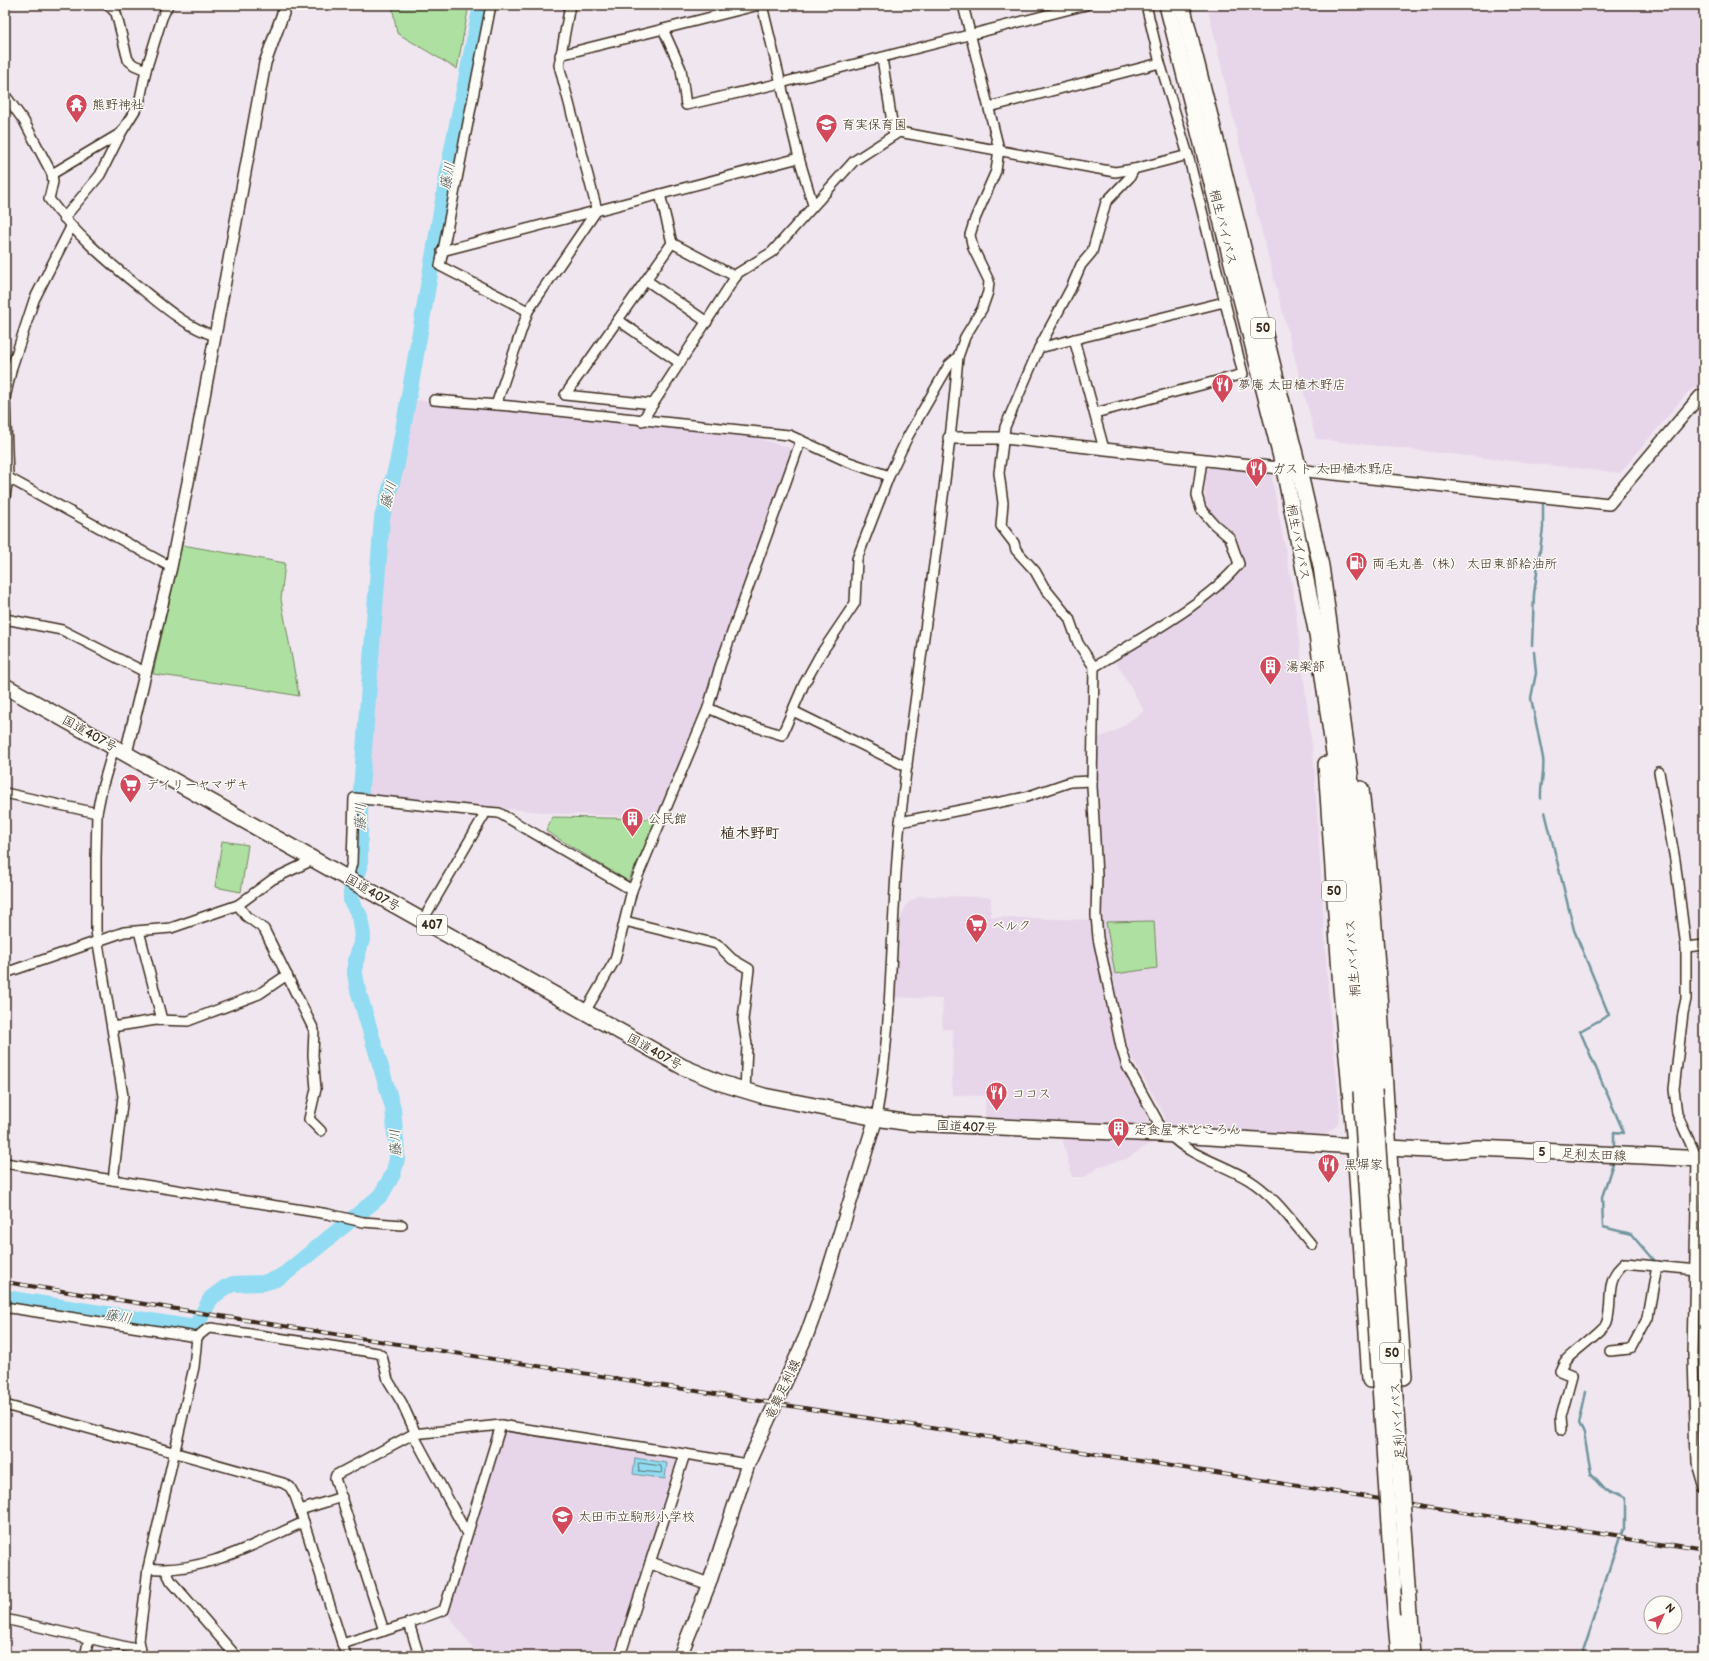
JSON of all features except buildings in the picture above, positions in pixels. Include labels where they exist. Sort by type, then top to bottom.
[{"type":"main road","name":"桐生バイパス","points":[[1167,5],[1291,470],[1320,566],[1334,653],[1350,773],[1368,1091]]},
{"type":"main road","name":"桐生バイパス","points":[[1182,5],[1291,470],[1337,774],[1368,1091]]},
{"type":"main road","name":"50","points":[[1317,635],[1318,688],[1325,757],[1341,988],[1355,1146],[1383,1556],[1393,1586]]},
{"type":"main road","name":"50","points":[[1334,653],[1348,696],[1360,773],[1370,869],[1404,1377],[1413,1554],[1410,1615]]},
{"type":"main road","name":"国道407号","points":[[5,686],[683,1067],[745,1090],[764,1096],[876,1118],[947,1125],[1165,1134],[1388,1148]]},
{"type":"main road","name":"足利バイパス","points":[[1368,1091],[1393,1586],[1399,1656]]},
{"type":"main road","name":"足利バイパス","points":[[1368,1091],[1412,1656]]},
{"type":"main road","name":"竜舞足利線","points":[[680,1656],[709,1584],[748,1464],[806,1337],[826,1281],[876,1118]]},
{"type":"main road","name":"足利太田線","points":[[1388,1148],[1449,1151],[1478,1148],[1701,1158]]},
{"type":"street","points":[[108,5],[116,13],[128,60],[134,65],[146,70]]},
{"type":"street","points":[[64,218],[100,175],[121,133],[140,104],[146,70],[162,18],[168,5]]},
{"type":"street","points":[[113,1180],[123,1096],[96,931],[96,858],[98,813],[102,788],[120,750],[146,672],[171,567],[265,63],[286,5]]},
{"type":"street","points":[[490,5],[440,266],[528,311]]},
{"type":"street","points":[[496,405],[528,311],[597,210],[559,65],[570,5]]},
{"type":"street","points":[[560,55],[760,5],[799,158],[813,205]]},
{"type":"street","points":[[876,1118],[884,1075],[900,822],[922,638],[943,492],[958,357],[965,337],[982,309],[988,292],[989,281],[973,248],[970,235],[975,219],[996,171],[999,149],[963,5]]},
{"type":"street","points":[[663,29],[681,69],[686,105],[882,58],[1086,5]]},
{"type":"street","points":[[1095,413],[1243,374],[1188,155],[1160,63],[1146,5]]},
{"type":"street","points":[[882,58],[894,135]]},
{"type":"street","points":[[989,107],[1160,63]]},
{"type":"street","points":[[5,95],[24,122],[52,174],[53,182],[48,199],[71,227],[122,274],[162,305],[196,328],[215,336]]},
{"type":"street","points":[[642,421],[738,273],[772,252],[854,161],[899,132],[999,149],[1115,172],[1134,169],[1188,155]]},
{"type":"street","points":[[52,174],[121,133]]},
{"type":"street","points":[[442,251],[799,158]]},
{"type":"street","points":[[1134,169],[1130,177],[1106,202],[1092,252],[1081,265],[1071,288],[1038,348],[1005,427],[999,473],[1003,503],[1001,526],[1014,542],[1016,550],[1035,571],[1044,587],[1069,618],[1078,643],[1094,667],[1092,781],[1097,876],[1096,915],[1110,999],[1127,1066],[1165,1134],[1179,1144],[1248,1179],[1263,1190],[1281,1208],[1312,1245]]},
{"type":"street","points":[[660,194],[672,243],[736,277]]},
{"type":"street","points":[[5,497],[5,398],[12,367],[34,300],[71,227]]},
{"type":"street","points":[[653,404],[565,395],[672,243]]},
{"type":"street","points":[[646,280],[707,322]]},
{"type":"street","points":[[1038,348],[1224,302]]},
{"type":"street","points":[[618,320],[680,363]]},
{"type":"street","points":[[1074,339],[1104,449]]},
{"type":"street","points":[[708,708],[740,722],[782,735],[804,684],[820,655],[855,603],[858,559],[889,476],[908,436],[949,366],[958,357]]},
{"type":"street","points":[[949,438],[1004,438],[1609,504],[1702,396]]},
{"type":"street","points":[[1702,396],[1704,407]]},
{"type":"street","points":[[434,400],[789,435],[846,461],[889,476]]},
{"type":"street","points":[[585,1012],[615,960],[632,890],[708,708],[720,666],[801,440]]},
{"type":"street","points":[[1094,667],[1174,617],[1218,586],[1239,564],[1230,538],[1214,524],[1201,509],[1197,495],[1202,460]]},
{"type":"street","points":[[6,477],[171,567]]},
{"type":"street","points":[[5,619],[62,630],[146,672]]},
{"type":"street","points":[[793,711],[907,767]]},
{"type":"street","points":[[1659,772],[1675,860],[1686,947],[1686,999],[1674,1089],[1678,1114],[1701,1158],[1693,1356],[1696,1460],[1704,1488]]},
{"type":"street","points":[[900,822],[1026,797],[1070,782],[1092,781]]},
{"type":"street","points":[[5,793],[98,813]]},
{"type":"street","points":[[348,878],[352,863],[354,798],[362,798],[499,813],[632,890]]},
{"type":"street","points":[[423,920],[486,812]]},
{"type":"street","points":[[5,973],[124,932],[171,928],[238,905],[273,879],[315,859]]},
{"type":"street","points":[[238,905],[246,916],[264,929],[314,1030],[313,1055],[316,1089],[309,1119],[321,1131]]},
{"type":"street","points":[[625,921],[717,944],[732,959],[749,969],[742,1020],[748,1045],[745,1090]]},
{"type":"street","points":[[139,931],[162,1020]]},
{"type":"street","points":[[1686,947],[1704,946]]},
{"type":"street","points":[[112,1027],[162,1020],[183,1022],[199,1018],[259,994],[287,975]]},
{"type":"street","points":[[5,1163],[328,1214],[363,1222],[402,1225]]},
{"type":"street","points":[[1562,1430],[1561,1417],[1572,1376],[1560,1371],[1565,1361],[1607,1324],[1610,1302],[1610,1283],[1616,1269],[1625,1262],[1657,1266],[1672,1266],[1696,1270]]},
{"type":"street","points":[[1610,1351],[1631,1349],[1648,1317],[1657,1266]]},
{"type":"street","points":[[5,1309],[11,1308],[197,1337]]},
{"type":"street","points":[[141,1652],[139,1640],[148,1568],[194,1367],[197,1337],[207,1329],[211,1328],[378,1353],[382,1356],[388,1380],[402,1403],[415,1434],[467,1534]]},
{"type":"street","points":[[5,1405],[283,1483],[292,1491],[300,1510],[346,1656]]},
{"type":"street","points":[[384,1631],[336,1475],[415,1434],[501,1425],[748,1464]]},
{"type":"street","points":[[342,1644],[409,1623],[444,1610],[501,1425]]},
{"type":"street","points":[[620,1656],[685,1454]]},
{"type":"street","points":[[300,1510],[342,1497]]},
{"type":"street","points":[[148,1568],[166,1571],[184,1569],[242,1550],[304,1522]]},
{"type":"street","points":[[651,1563],[709,1584]]},
{"type":"street","points":[[166,1571],[171,1581],[236,1656]]},
{"type":"street","points":[[5,1619],[131,1648],[141,1652]]},
{"type":"street","points":[[409,1623],[419,1656]]},
{"type":"street","points":[[85,1656],[89,1639]]},
{"type":"shaded area","points":[[1207,5],[1704,5],[1704,386],[1694,388],[1688,392],[1620,473],[1316,439],[1244,164]]},
{"type":"shaded area","points":[[416,400],[748,435],[793,449],[705,706],[659,817],[561,814],[367,795],[388,522]]},
{"type":"shaded area","points":[[1212,466],[1271,473],[1293,590],[1314,763],[1329,1005],[1340,1108],[1338,1124],[1324,1136],[1167,1130],[1164,1126],[1165,1116],[1132,1058],[1120,1022],[1101,924],[1100,902],[1102,883],[1096,766],[1097,738],[1114,732],[1144,711],[1114,658],[1217,590],[1245,569],[1237,537],[1210,511],[1205,500],[1206,470]]},
{"type":"shaded area","points":[[919,896],[991,897],[991,917],[1092,920],[1117,1051],[1123,1068],[1148,1115],[1148,1127],[985,1121],[985,1096],[952,1095],[953,1030],[942,1029],[943,999],[893,997],[896,929],[907,904]]},
{"type":"shaded area","points":[[1062,1137],[1153,1142],[1126,1159],[1100,1166],[1085,1177],[1072,1177]]},
{"type":"shaded area","name":"太田市立駒形小学校","points":[[507,1429],[677,1457],[679,1459],[616,1656],[478,1656],[446,1612],[501,1433]]},
{"type":"green space","points":[[392,5],[469,5],[457,69],[397,33]]},
{"type":"green space","points":[[182,545],[285,563],[281,599],[299,696],[254,688],[153,674]]},
{"type":"green space","points":[[552,817],[658,819],[628,881],[546,831]]},
{"type":"green space","points":[[222,841],[248,845],[241,892],[215,887]]},
{"type":"green space","points":[[1154,921],[1157,968],[1115,974],[1106,922]]},
{"type":"water","points":[[635,1458],[667,1463],[665,1479],[633,1474]]},
{"type":"waterway","name":"藤川","points":[[5,1298],[195,1328],[211,1298],[226,1287],[233,1284],[263,1283],[276,1279],[286,1273],[381,1195],[393,1174],[397,1159],[393,1108],[358,990],[355,964],[363,936],[360,916],[351,901],[351,891],[360,868],[360,802],[382,518],[397,464],[451,154],[481,5]]},
{"type":"waterway","points":[[1532,645],[1534,594],[1543,528],[1543,504]]},
{"type":"waterway","points":[[1534,652],[1536,673],[1531,698],[1543,758],[1541,799]]},
{"type":"waterway","points":[[1545,812],[1574,930],[1609,1015],[1580,1031],[1624,1133],[1614,1132],[1614,1145]]},
{"type":"waterway","points":[[1613,1163],[1602,1197],[1603,1227],[1631,1234],[1654,1261]]},
{"type":"waterway","points":[[1581,1656],[1623,1529],[1623,1500],[1609,1493],[1591,1473],[1584,1434],[1579,1423],[1586,1392]]},
{"type":"railway","points":[[5,1282],[1704,1550]]},
{"type":"place","name":"熊野神社","points":[[76,124]]},
{"type":"place","name":"育実保育園","points":[[826,144]]},
{"type":"place","name":"夢庵 太田植木野店","points":[[1223,404]]},
{"type":"place","name":"ガスト 太田植木野店","points":[[1256,488]]},
{"type":"place","name":"両毛丸善（株） 太田東部給油所","points":[[1356,582]]},
{"type":"place","name":"湯楽部","points":[[1271,686]]},
{"type":"place","name":"デイリーヤマザキ","points":[[130,804]]},
{"type":"place","name":"公民館","points":[[632,838]]},
{"type":"place","name":"ベルク","points":[[976,944]]},
{"type":"place","name":"ココス","points":[[996,1112]]},
{"type":"place","name":"定食屋 米どころん","points":[[1118,1148]]},
{"type":"place","name":"黒塀家","points":[[1329,1184]]},
{"type":"place","name":"太田市立駒形小学校","points":[[562,1536]]},
{"type":"district","name":"植木野町","points":[[750,833]]}]
